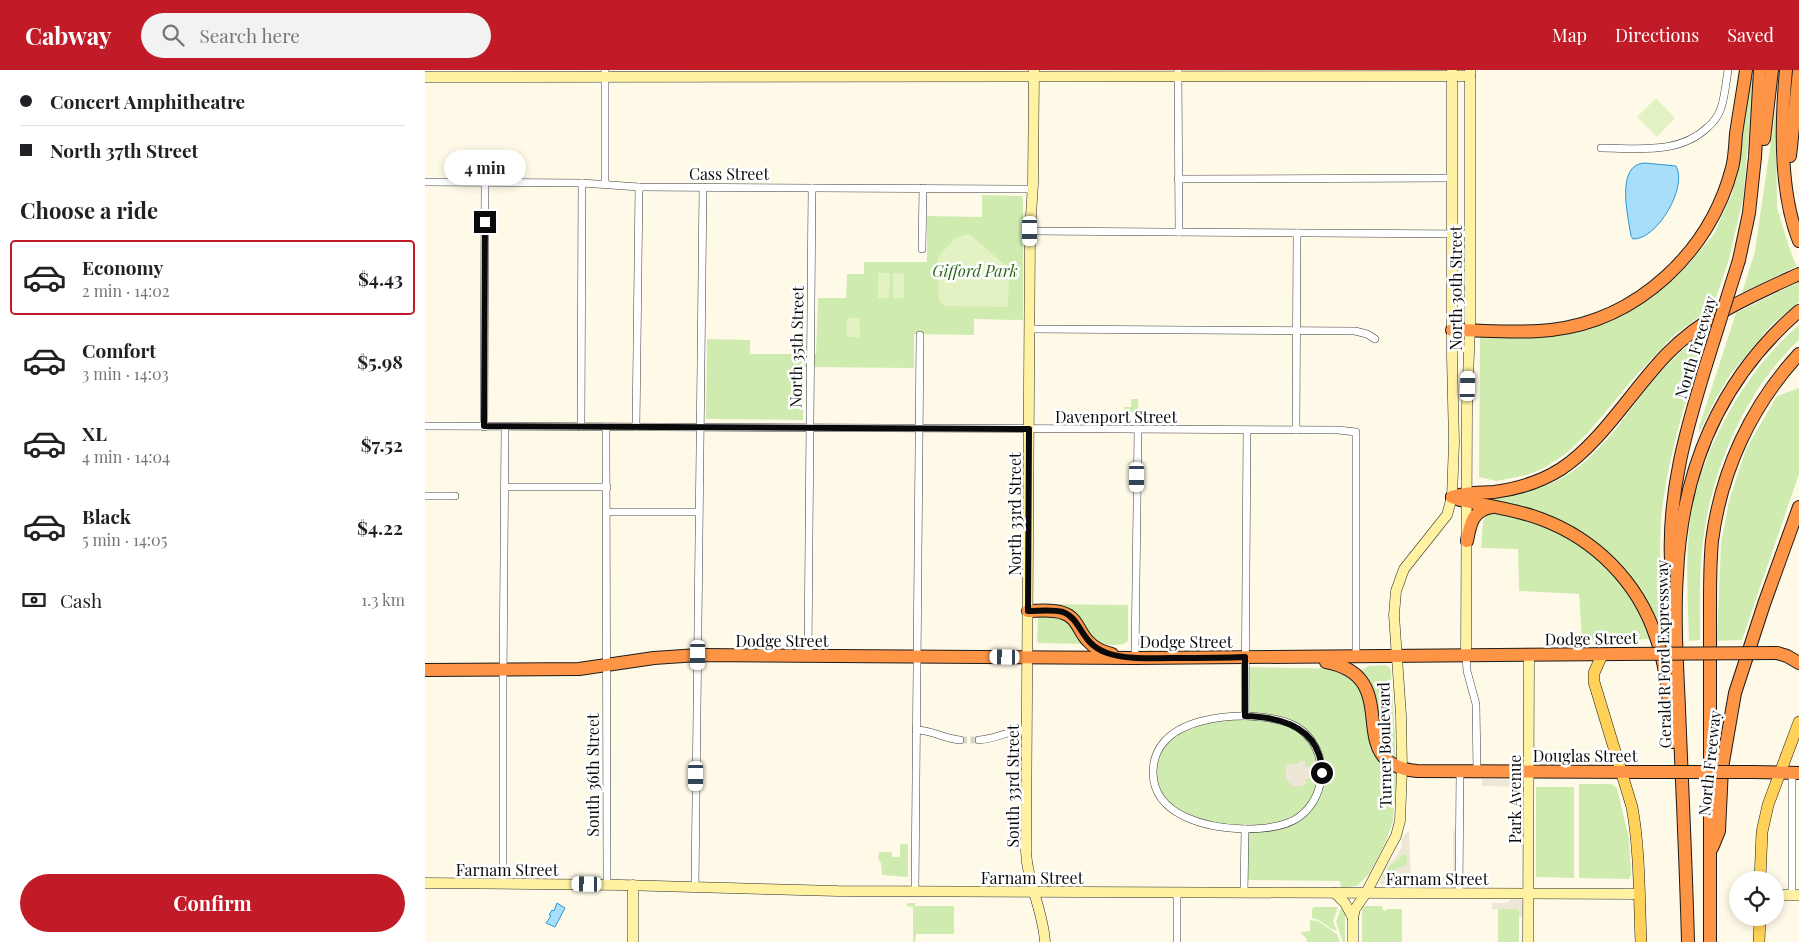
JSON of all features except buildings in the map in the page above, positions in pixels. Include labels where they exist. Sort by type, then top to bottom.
[{"type":"highway","points":[[1452,330],[1536,331],[1578,325],[1609,315],[1655,288],[1697,242],[1721,199],[1732,167],[1746,70]]},
{"type":"highway","name":"North Freeway","points":[[1676,634],[1670,542],[1672,500],[1682,448],[1739,260],[1749,213],[1755,157],[1760,70]]},
{"type":"highway","points":[[1749,213],[1760,165],[1772,70]]},
{"type":"highway","points":[[1786,70],[1783,134],[1789,198],[1794,228],[1799,241]]},
{"type":"highway","points":[[1789,198],[1790,163],[1799,71]]},
{"type":"highway","points":[[1452,497],[1467,497],[1509,489],[1545,478],[1560,470],[1584,450],[1655,367],[1689,334],[1710,318],[1729,307],[1799,274]]},
{"type":"highway","name":"Gerald R Ford Expressway","points":[[1689,942],[1676,634],[1676,575],[1689,484],[1701,449],[1717,414],[1740,376],[1767,342],[1799,310]]},
{"type":"highway","points":[[1710,942],[1710,603],[1711,552],[1715,522],[1728,471],[1743,435],[1769,390],[1799,354]]},
{"type":"highway","points":[[1467,497],[1494,507],[1540,518],[1583,540],[1617,569],[1637,595],[1651,622],[1662,659],[1685,846]]},
{"type":"highway","points":[[1467,541],[1472,519],[1481,510],[1494,507]]},
{"type":"highway","name":"North Freeway","points":[[1710,852],[1719,831],[1722,768],[1735,693],[1760,613],[1799,507]]},
{"type":"highway","points":[[1028,611],[1056,611],[1067,614],[1076,622],[1086,640],[1092,645],[1101,651],[1131,658]]},
{"type":"highway","name":"Dodge Street","points":[[425,670],[559,670],[664,657],[698,655],[1298,658],[1799,653]]},
{"type":"highway","points":[[1777,654],[1787,656],[1799,663]]},
{"type":"highway","points":[[1361,680],[1362,668],[1377,656]]},
{"type":"highway","points":[[1298,658],[1343,666],[1361,680],[1370,700],[1377,747],[1387,760],[1402,769]]},
{"type":"highway","name":"Douglas Street","points":[[1402,769],[1477,772],[1790,773]]},
{"type":"main road","points":[[1602,655],[1594,673],[1594,682],[1622,772],[1636,827],[1641,942]]},
{"type":"main road","points":[[1760,871],[1762,832],[1768,805],[1790,773],[1799,722]]},
{"type":"main road","points":[[1759,942],[1760,926]]},
{"type":"street","points":[[1601,148],[1667,148],[1683,144],[1699,136],[1712,124],[1721,110],[1728,70]]},
{"type":"street","points":[[425,77],[605,73],[1470,73]]},
{"type":"street","points":[[605,73],[605,184]]},
{"type":"street","name":"North 33rd Street","points":[[1027,657],[1030,231],[1034,73]]},
{"type":"street","points":[[1178,73],[1179,232]]},
{"type":"street","name":"North 30th Street","points":[[1396,656],[1395,605],[1398,582],[1404,569],[1447,515],[1452,497],[1454,442],[1452,73]]},
{"type":"street","name":"North 30th Street","points":[[1466,656],[1470,330],[1470,73]]},
{"type":"street","points":[[1178,179],[1452,178]]},
{"type":"street","name":"Cass Street","points":[[425,182],[582,182],[639,187],[1032,189]]},
{"type":"street","points":[[484,426],[485,182]]},
{"type":"street","points":[[581,427],[582,182]]},
{"type":"street","points":[[636,427],[639,187]]},
{"type":"street","points":[[695,887],[703,187]]},
{"type":"street","name":"North 35th Street","points":[[808,656],[811,188]]},
{"type":"street","points":[[922,250],[923,188]]},
{"type":"street","points":[[1030,231],[1470,234]]},
{"type":"street","points":[[1296,430],[1297,233]]},
{"type":"street","points":[[1030,330],[1355,331],[1367,334],[1375,339]]},
{"type":"street","points":[[915,891],[920,335]]},
{"type":"street","name":"Davenport Street","points":[[425,426],[1296,430],[1356,432],[1356,657]]},
{"type":"street","points":[[503,883],[505,427]]},
{"type":"street","name":"South 36th Street","points":[[606,427],[607,884]]},
{"type":"street","points":[[1131,658],[1137,430]]},
{"type":"street","points":[[1245,716],[1247,430]]},
{"type":"street","points":[[505,487],[607,487]]},
{"type":"street","points":[[425,496],[455,496]]},
{"type":"street","points":[[607,512],[699,512]]},
{"type":"street","name":"Park Avenue","points":[[1528,942],[1529,655]]},
{"type":"street","name":"Turner Boulevard","points":[[1353,942],[1355,909],[1366,893],[1398,830],[1402,769],[1401,715],[1396,656]]},
{"type":"street","points":[[1466,656],[1469,679],[1476,704],[1477,772]]},
{"type":"street","name":"South 33rd Street","points":[[1027,657],[1027,860],[1042,917],[1045,942]]},
{"type":"street","points":[[1245,716],[1281,721],[1302,731],[1313,742],[1321,763],[1322,775],[1314,800],[1299,817],[1276,826],[1245,829],[1212,825],[1175,812],[1160,796],[1155,785],[1153,772],[1155,758],[1159,749],[1165,741],[1178,731],[1195,724],[1245,716]]},
{"type":"street","points":[[916,730],[926,730],[945,738],[960,740]]},
{"type":"street","points":[[979,740],[991,739],[1012,730],[1027,730]]},
{"type":"street","points":[[1459,893],[1460,771]]},
{"type":"street","points":[[1790,773],[1795,895]]},
{"type":"street","points":[[1244,893],[1245,829]]},
{"type":"street","name":"Farnam Street","points":[[425,883],[607,884],[838,891],[1639,894]]},
{"type":"street","points":[[633,885],[633,942]]},
{"type":"street","points":[[1177,892],[1177,940]]},
{"type":"street","points":[[1335,893],[1347,906],[1353,918]]},
{"type":"green space","points":[[1754,76],[1743,199],[1728,263],[1713,306],[1672,337],[1633,379],[1587,434],[1564,455],[1542,469],[1527,475],[1496,481],[1479,477],[1480,336],[1617,317],[1659,291],[1687,266],[1714,234],[1732,194],[1741,152],[1749,77]]},
{"type":"green space","points":[[1656,98],[1675,118],[1657,137],[1637,117]]},
{"type":"green space","points":[[1776,106],[1777,208],[1797,266],[1742,293],[1755,251]]},
{"type":"green space","name":"Gifford Park","points":[[982,195],[1022,196],[1023,320],[974,319],[974,335],[914,334],[914,368],[804,367],[803,420],[706,419],[707,339],[750,340],[750,354],[816,354],[818,298],[846,298],[847,274],[864,274],[864,262],[927,262],[927,216],[982,217]]},
{"type":"green space","points":[[969,234],[1009,268],[1008,307],[944,306],[939,301],[938,257],[955,238]]},
{"type":"green space","points":[[878,273],[890,273],[889,298],[878,298]]},
{"type":"green space","points":[[893,273],[904,274],[904,298],[893,298]]},
{"type":"green space","points":[[1799,282],[1799,302],[1771,325],[1730,375],[1716,398],[1699,433],[1699,427],[1736,313]]},
{"type":"green space","points":[[847,318],[859,318],[860,337],[847,337]]},
{"type":"green space","points":[[1799,325],[1799,340],[1761,384],[1746,409],[1721,463],[1706,520],[1702,549],[1700,640],[1689,641],[1688,537],[1695,495],[1704,468],[1715,440],[1743,388],[1779,343]]},
{"type":"green space","points":[[1706,332],[1687,395],[1666,480],[1661,519],[1660,554],[1664,640],[1661,640],[1643,595],[1630,575],[1605,552],[1489,501],[1490,498],[1523,492],[1556,481],[1583,463],[1607,440],[1661,372],[1682,351]]},
{"type":"green space","points":[[1799,388],[1799,474],[1742,640],[1717,641],[1721,543],[1729,501],[1746,449],[1777,396]]},
{"type":"green space","points":[[1131,399],[1138,399],[1139,415],[1124,416],[1124,407],[1131,407]]},
{"type":"green space","points":[[1488,513],[1518,518],[1550,529],[1577,544],[1602,563],[1627,591],[1651,639],[1582,641],[1579,594],[1519,591],[1518,549],[1481,548],[1483,521]]},
{"type":"green space","points":[[1037,604],[1128,605],[1128,641],[1117,645],[1100,642],[1079,621],[1038,607]]},
{"type":"green space","points":[[1065,615],[1085,644],[1038,643],[1038,618],[1040,616]]},
{"type":"green space","points":[[1385,665],[1391,671],[1395,736],[1396,781],[1393,821],[1386,841],[1369,874],[1357,886],[1341,888],[1340,881],[1244,880],[1244,829],[1212,825],[1168,806],[1153,777],[1160,747],[1189,726],[1245,716],[1245,667],[1364,669],[1368,666]]},
{"type":"green space","points":[[1579,784],[1611,784],[1617,788],[1629,839],[1631,875],[1629,879],[1579,878]]},
{"type":"green space","points":[[1536,787],[1574,787],[1574,878],[1536,877]]},
{"type":"green space","points":[[900,844],[908,844],[908,877],[882,875],[881,863],[878,859],[879,852],[892,852],[892,857],[900,857]]},
{"type":"green space","points":[[1402,855],[1407,855],[1407,863],[1403,868],[1399,867],[1396,869],[1396,875],[1392,879],[1390,877],[1384,879],[1383,875],[1389,866]]},
{"type":"green space","points":[[907,903],[915,903],[915,906],[954,906],[954,934],[916,934],[915,942],[913,942],[913,907],[907,906]]},
{"type":"green space","points":[[1364,906],[1382,906],[1385,911],[1387,909],[1402,909],[1402,942],[1362,942],[1362,910]]},
{"type":"green space","points":[[1314,907],[1338,907],[1333,921],[1337,931],[1312,918],[1312,909]]},
{"type":"green space","points":[[1341,908],[1345,911],[1345,942],[1343,942],[1336,922]]},
{"type":"green space","points":[[1498,909],[1519,910],[1519,942],[1498,942]]},
{"type":"green space","points":[[1310,920],[1318,921],[1337,934],[1340,942],[1307,942],[1300,932],[1310,931]]},
{"type":"shaded area","points":[[1299,761],[1305,761],[1305,767],[1310,767],[1309,778],[1306,779],[1306,785],[1292,787],[1292,783],[1288,783],[1286,779],[1286,766],[1298,764]]},
{"type":"shaded area","points":[[1482,779],[1516,780],[1516,787],[1482,786]]},
{"type":"shaded area","points":[[1409,830],[1411,877],[1453,877],[1453,830],[1455,831],[1455,877],[1452,882],[1444,883],[1444,881],[1439,880],[1439,883],[1421,883],[1420,880],[1416,880],[1416,883],[1411,883],[1407,886],[1380,884],[1380,878],[1388,864],[1401,848],[1402,838]],"holes":[[[1402,855],[1407,855],[1407,863],[1403,868],[1399,867],[1396,869],[1396,875],[1393,879],[1384,879],[1383,875],[1388,866]]]},
{"type":"shaded area","points":[[1513,898],[1519,898],[1524,903],[1525,913],[1522,917],[1519,917],[1517,909],[1491,909],[1493,903],[1507,903]]},
{"type":"water","points":[[1645,163],[1676,166],[1679,175],[1678,186],[1668,211],[1660,222],[1652,231],[1642,237],[1633,239],[1626,204],[1627,181],[1630,172],[1636,166]]},
{"type":"water","points":[[557,903],[565,908],[555,927],[546,923]]},
{"type":"tunnel","points":[[960,740],[979,740]]},
{"type":"route","points":[[485,222],[484,426],[1029,429],[1028,611],[1056,611],[1067,614],[1076,622],[1086,640],[1096,648],[1109,654],[1126,658],[1245,657],[1245,716],[1275,719],[1295,726],[1313,742],[1319,755],[1322,773]]}]
